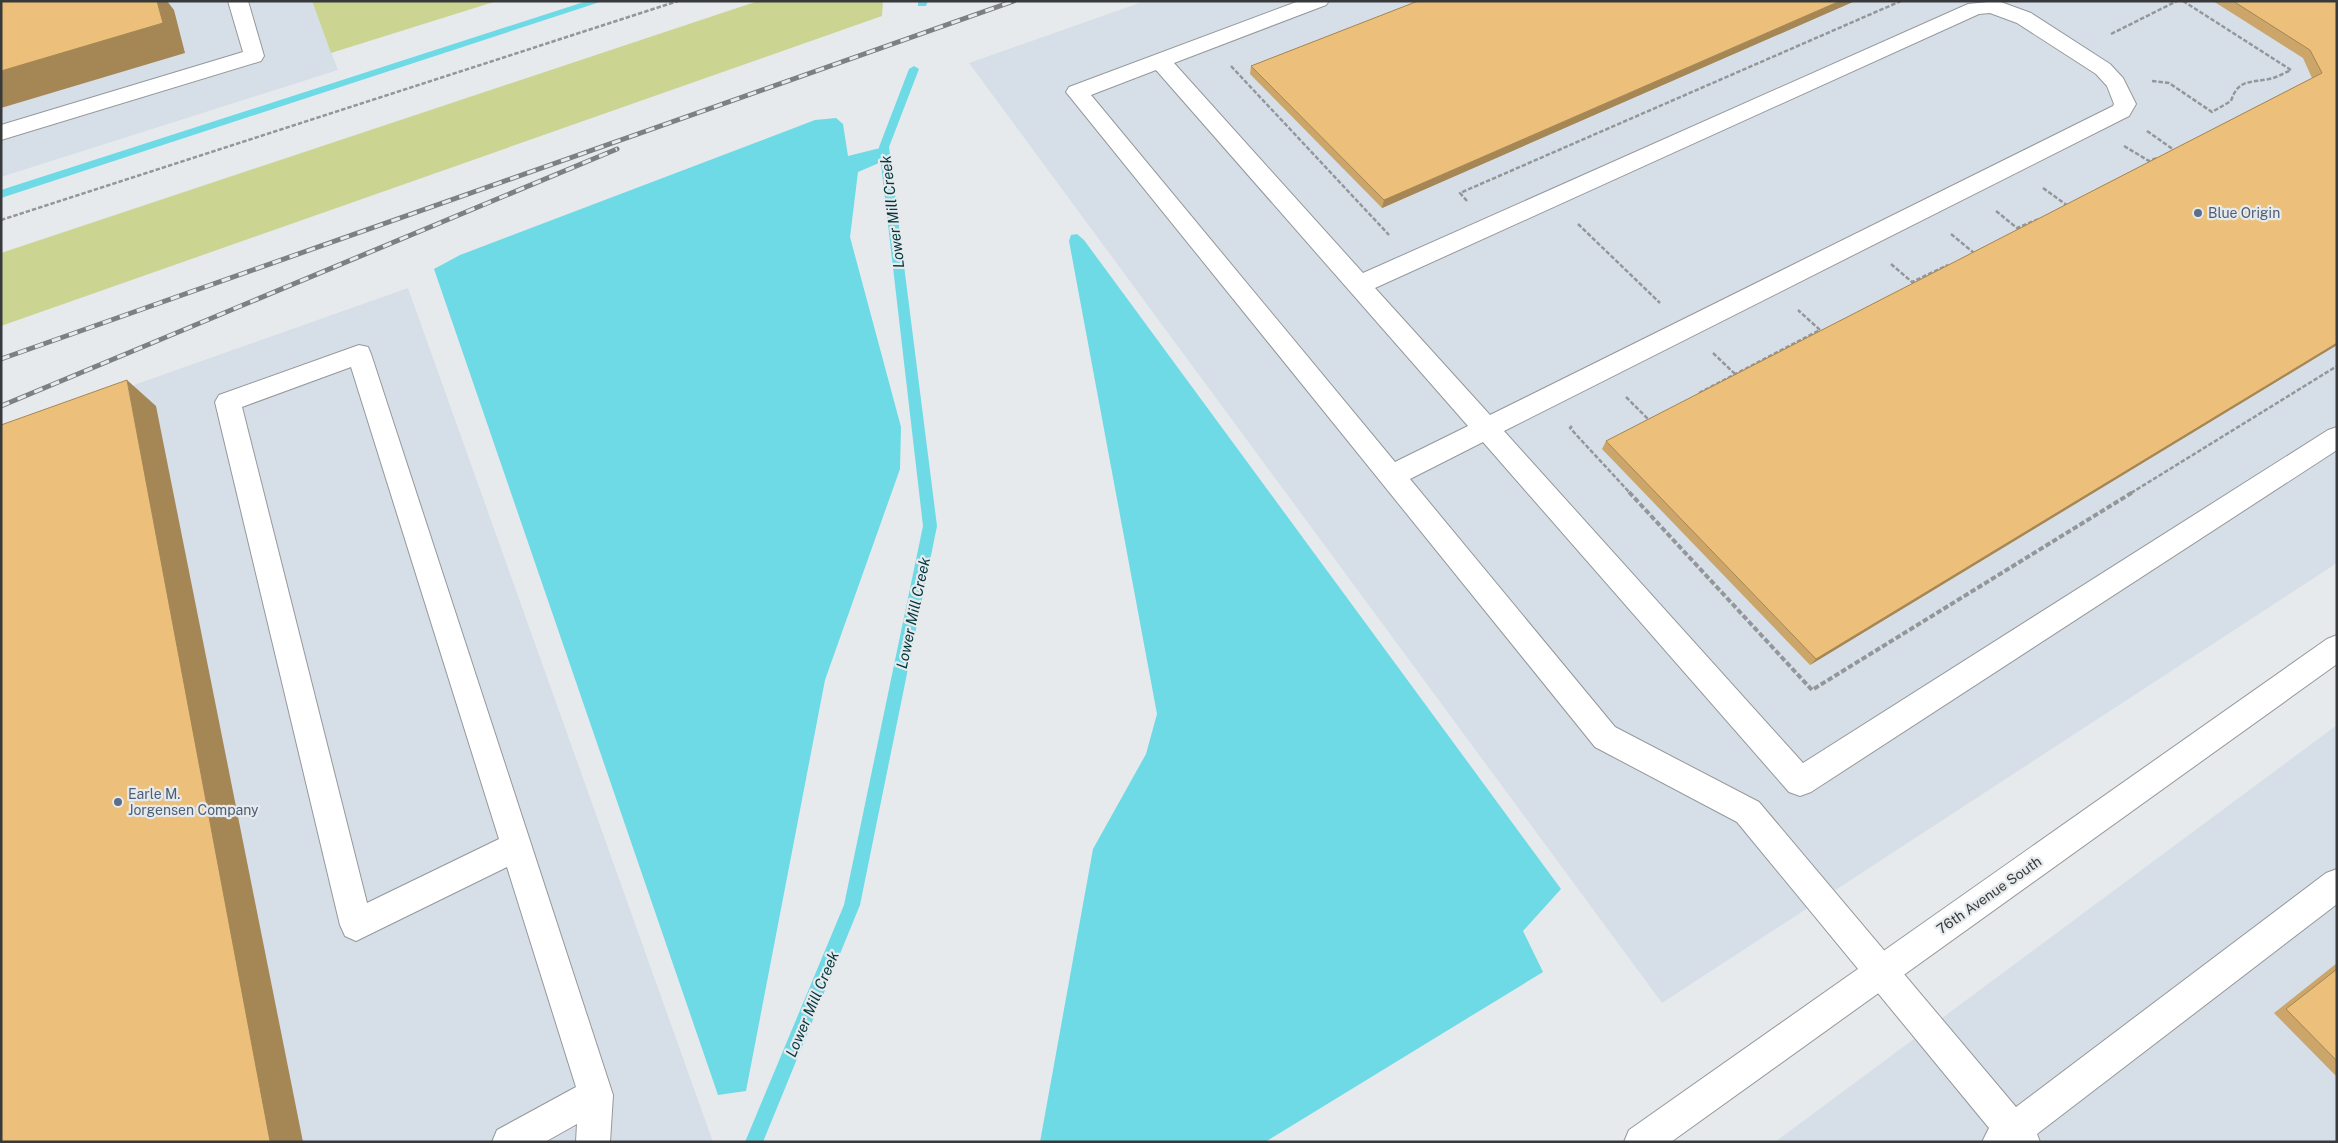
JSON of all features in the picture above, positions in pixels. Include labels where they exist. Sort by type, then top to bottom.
[{"type":"street","points":[[1,133],[254,56],[238,1]]},
{"type":"street","points":[[1319,1],[1077,92],[1605,737],[1748,812],[1881,972],[2012,1138],[2337,884]]},
{"type":"street","points":[[1360,285],[1975,8],[1992,6],[2024,18],[2102,69],[2116,82],[2125,104],[2120,111],[1391,476]]},
{"type":"street","points":[[1160,61],[1800,782],[2337,437]]},
{"type":"street","points":[[516,847],[356,924],[228,402],[358,354],[596,1095],[593,1142]]},
{"type":"street","name":"76th Avenue South","points":[[1641,1142],[2337,648]]},
{"type":"street","points":[[509,1142],[596,1095]]},
{"type":"path","points":[[1,220],[678,1]]},
{"type":"path","points":[[1472,206],[1460,193],[1901,1]]},
{"type":"path","points":[[2111,34],[2177,1]]},
{"type":"path","points":[[2149,81],[2169,83],[2212,112],[2231,101],[2234,91],[2248,81],[2270,79],[2291,70],[2183,1]]},
{"type":"path","points":[[1230,65],[1393,239]]},
{"type":"path","points":[[2150,125],[2146,131],[2174,150],[2166,154]]},
{"type":"path","points":[[2116,150],[2124,146],[2149,161],[2158,158]]},
{"type":"path","points":[[1520,168],[1735,374]]},
{"type":"path","points":[[2050,183],[2041,187],[2068,206],[2059,210]]},
{"type":"path","points":[[1994,209],[2017,228],[2042,217]]},
{"type":"path","points":[[1959,228],[1950,233],[1975,253],[1966,257]]},
{"type":"path","points":[[1888,261],[1912,282],[1957,261]]},
{"type":"path","points":[[1692,397],[1820,330],[1797,309],[1805,304]]},
{"type":"path","points":[[1578,423],[1570,428],[1812,690],[2337,366]]},
{"type":"path","points":[[1618,401],[1626,396],[1649,420],[1657,416]]},
{"type":"shaded area","points":[[1,1],[312,1],[338,70],[1,177]]},
{"type":"shaded area","points":[[1145,1],[2337,1],[2337,563],[1662,1003],[969,63]]},
{"type":"shaded area","points":[[408,288],[713,1142],[1,1142],[1,432]]},
{"type":"shaded area","points":[[2337,725],[2337,1142],[1775,1142]]},
{"type":"green space","points":[[312,1],[497,1],[331,53]]},
{"type":"green space","points":[[758,1],[883,1],[882,16],[1,326],[1,253]]},
{"type":"water","points":[[836,118],[843,124],[848,156],[884,147],[886,160],[858,172],[850,237],[901,427],[900,469],[825,680],[746,1091],[718,1095],[434,269],[460,255],[815,120]]},
{"type":"water","points":[[1077,234],[1084,240],[1561,889],[1523,931],[1543,972],[1265,1142],[1040,1142],[1093,849],[1146,754],[1157,714],[1069,241],[1071,235]]},
{"type":"building","points":[[1,1],[157,1],[163,23],[1,71]]},
{"type":"building","points":[[1418,1],[1840,1],[1384,200],[1251,66]]},
{"type":"building","name":"Blue Origin","points":[[2233,1],[2337,1],[2337,343],[1816,659],[1606,441],[2322,73],[2310,50]]},
{"type":"building","name":"Earle M. Jorgensen Company","points":[[127,380],[270,1141],[268,1142],[1,1142],[1,425]]},
{"type":"building","points":[[2337,969],[2337,1061],[2286,1009]]},
{"type":"waterway","points":[[1,194],[598,1]]},
{"type":"waterway","name":"Lower Mill Creek","points":[[754,1142],[852,905],[930,526],[884,147],[914,69]]},
{"type":"railway","points":[[1,359],[1014,1]]},
{"type":"railway","points":[[1,406],[617,149]]},
{"type":"place","name":"Blue Origin","points":[[2198,213]]},
{"type":"place","name":"Earle M. Jorgensen Company","points":[[118,802]]}]
